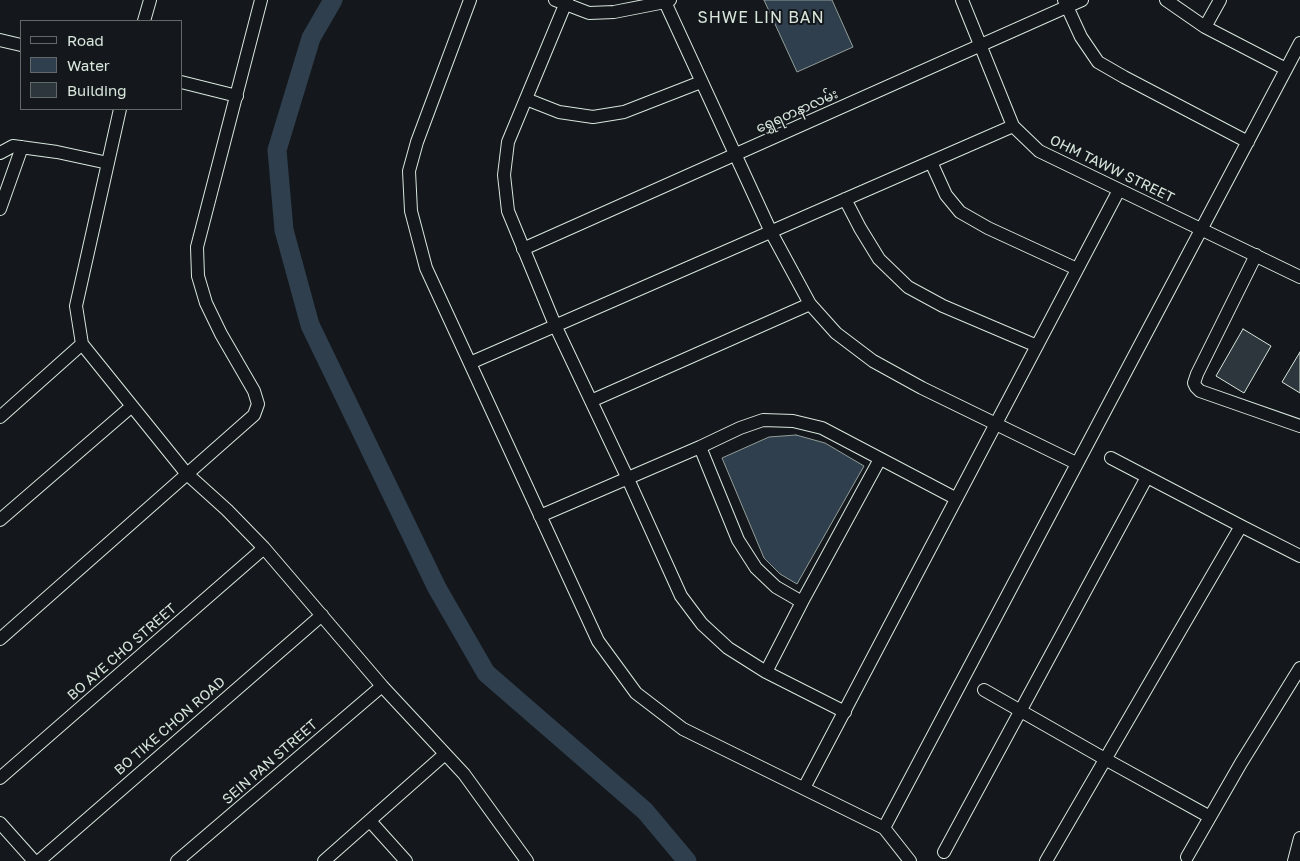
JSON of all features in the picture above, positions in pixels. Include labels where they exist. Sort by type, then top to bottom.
[{"type":"street","points":[[144,20],[150,0]]},
{"type":"street","points":[[0,640],[186,473],[254,415],[258,404],[254,391],[220,334],[206,303],[198,276],[197,247],[261,0]]},
{"type":"street","points":[[470,0],[417,142],[409,171],[411,210],[426,268],[598,641],[636,693],[683,729],[884,828],[910,861]]},
{"type":"street","name":"OHM TAWW STREET","points":[[962,0],[1013,126],[1039,151],[1300,277]]},
{"type":"street","name":"ရွှေရတနာလမ်း","points":[[523,249],[980,46],[1065,3],[1082,0]]},
{"type":"street","points":[[1166,0],[1205,27],[1286,69]]},
{"type":"street","points":[[1205,27],[1220,0]]},
{"type":"street","points":[[845,712],[766,672],[728,648],[702,624],[681,596],[555,326],[523,249],[508,211],[504,175],[508,142],[563,1],[589,13],[614,12],[667,1],[701,82],[770,232],[810,304],[836,333],[873,360],[922,388],[1076,463]]},
{"type":"street","points":[[1065,3],[1082,37],[1098,62],[1248,142]]},
{"type":"street","points":[[0,40],[20,45]]},
{"type":"street","points":[[884,828],[1300,43]]},
{"type":"street","points":[[182,82],[236,96]]},
{"type":"street","points":[[526,99],[559,112],[593,117],[624,112],[701,82]]},
{"type":"street","points":[[120,110],[76,306],[82,344],[186,473],[227,510],[264,548],[382,686],[464,774],[527,861]]},
{"type":"street","points":[[470,363],[1013,126]]},
{"type":"street","points":[[0,153],[13,146],[108,163]]},
{"type":"street","points":[[0,209],[22,147]]},
{"type":"street","points":[[931,162],[946,195],[960,212],[988,228],[1077,269]]},
{"type":"street","points":[[804,788],[1118,190]]},
{"type":"street","points":[[846,199],[860,228],[879,259],[908,287],[943,306],[1036,346]]},
{"type":"street","points":[[1256,255],[1194,382],[1200,391],[1300,426]]},
{"type":"street","points":[[591,401],[810,304]]},
{"type":"street","points":[[0,417],[82,344]]},
{"type":"street","points":[[0,520],[132,406]]},
{"type":"street","points":[[540,516],[700,448],[740,428],[763,420],[793,421],[822,428],[955,498]]},
{"type":"street","points":[[700,448],[738,540],[756,568],[776,587],[802,602]]},
{"type":"street","points":[[1111,458],[1300,556]]},
{"type":"street","points":[[766,672],[880,459]]},
{"type":"street","points":[[944,852],[1147,477]]},
{"type":"street","points":[[1046,861],[1241,526]]},
{"type":"street","name":"BO AYE CHO STREET","points":[[0,778],[264,548]]},
{"type":"street","name":"BO TIKE CHON ROAD","points":[[38,861],[322,614]]},
{"type":"street","points":[[1187,857],[1300,668]]},
{"type":"street","name":"SEIN PAN STREET","points":[[177,861],[382,686]]},
{"type":"street","points":[[984,690],[1105,760],[1210,817]]},
{"type":"street","points":[[324,861],[445,754]]},
{"type":"street","points":[[370,820],[406,861]]},
{"type":"street","points":[[0,823],[34,861]]},
{"type":"street","points":[[1294,861],[1300,838]]},
{"type":"water","points":[[764,0],[832,0],[853,47],[797,72]]},
{"type":"water","points":[[796,435],[825,443],[864,466],[797,584],[780,574],[764,558],[722,458],[769,437]]},
{"type":"building","points":[[1243,329],[1271,346],[1244,393],[1216,376]]},
{"type":"building","points":[[1300,352],[1300,393],[1282,382]]},
{"type":"waterway","points":[[333,0],[311,38],[277,150],[284,230],[310,325],[437,588],[486,673],[645,811],[687,861]]},
{"type":"district","name":"SHWE LIN BAN","points":[[761,18]]}]
